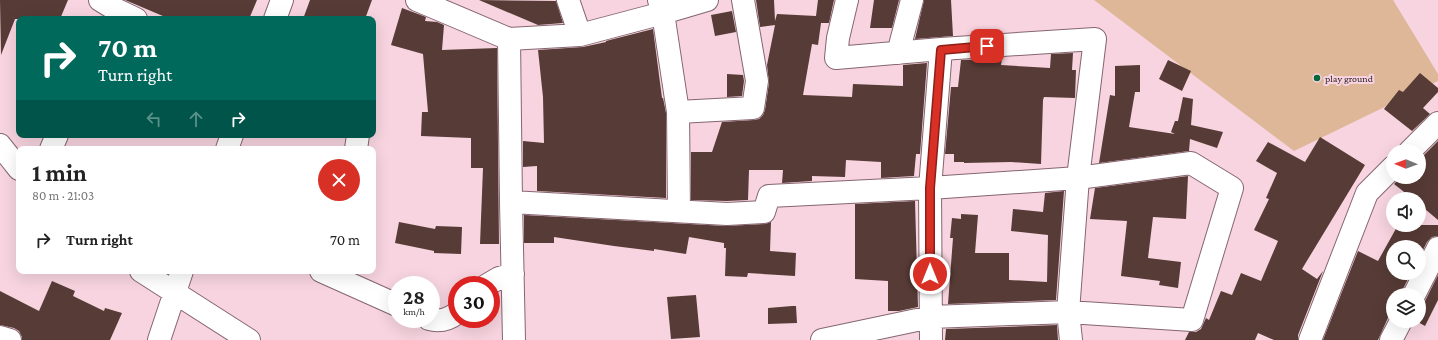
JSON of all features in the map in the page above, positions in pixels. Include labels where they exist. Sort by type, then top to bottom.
[{"type":"street","points":[[276,16],[282,0]]},
{"type":"street","points":[[418,0],[509,38],[580,35],[661,7],[707,0]]},
{"type":"street","points":[[568,0],[580,35]]},
{"type":"street","points":[[678,112],[752,108],[757,81],[743,0]]},
{"type":"street","points":[[848,0],[838,38],[836,58],[1095,39],[1078,178],[1068,312],[1071,340]]},
{"type":"street","points":[[898,53],[912,0]]},
{"type":"street","points":[[109,7],[129,16]]},
{"type":"street","points":[[661,7],[678,112],[679,211]]},
{"type":"street","points":[[509,38],[514,340]]},
{"type":"street","points":[[931,340],[930,188],[941,50]]},
{"type":"street","points":[[1417,144],[1438,123]]},
{"type":"street","points":[[0,145],[16,165]]},
{"type":"street","points":[[511,202],[727,214],[764,212],[769,196],[930,188],[1078,178],[1191,163],[1232,188],[1192,320],[1068,312],[931,317],[822,340]]},
{"type":"street","points":[[1310,340],[1367,193],[1386,174]]},
{"type":"street","points":[[1418,288],[1438,248]]},
{"type":"street","points":[[146,274],[249,340]]},
{"type":"street","points":[[159,340],[181,274]]},
{"type":"street","points":[[328,274],[388,301]]},
{"type":"street","points":[[500,278],[513,274]]},
{"type":"street","points":[[1391,340],[1397,328]]},
{"type":"street","points":[[0,336],[10,340]]},
{"type":"shaded area","name":"play ground","points":[[1094,0],[1393,0],[1438,74],[1438,81],[1294,151]]},
{"type":"building","points":[[0,0],[68,0],[61,16],[16,16],[1,55]]},
{"type":"building","points":[[125,0],[257,0],[250,16],[163,16]]},
{"type":"building","points":[[310,0],[372,0],[366,16],[304,16]]},
{"type":"building","points":[[479,0],[556,1],[563,23],[538,25]]},
{"type":"building","points":[[756,0],[774,0],[775,21],[777,14],[816,16],[818,0],[834,0],[829,23],[821,23],[818,45],[812,44],[803,95],[852,97],[853,84],[903,86],[903,65],[927,63],[920,154],[916,154],[914,176],[881,178],[881,162],[846,160],[845,177],[812,176],[812,181],[782,183],[783,170],[749,170],[748,200],[691,200],[691,152],[712,152],[722,122],[759,119],[765,110],[769,83],[767,65],[775,25],[760,27]]},
{"type":"building","points":[[874,0],[899,0],[892,28],[870,28]]},
{"type":"building","points":[[924,0],[951,0],[953,36],[915,39]]},
{"type":"building","points":[[402,8],[426,17],[425,21],[437,22],[444,25],[442,50],[497,48],[499,244],[480,244],[483,168],[471,168],[471,138],[421,136],[422,112],[428,112],[423,54],[391,45]]},
{"type":"building","points":[[732,11],[736,32],[715,36],[711,15]]},
{"type":"building","points":[[653,29],[662,98],[666,113],[666,198],[537,191],[537,166],[523,167],[523,141],[544,143],[543,97],[538,50],[583,47]]},
{"type":"building","points":[[1073,53],[1072,70],[1076,70],[1075,98],[1044,97],[1043,100],[1041,164],[1011,162],[954,162],[954,154],[945,154],[951,87],[958,87],[961,60],[1002,59],[1001,65],[1050,68],[1051,54]]},
{"type":"building","points":[[1168,60],[1191,71],[1182,91],[1159,79]]},
{"type":"building","points":[[1140,65],[1140,92],[1135,92],[1129,127],[1175,134],[1171,132],[1175,121],[1178,121],[1183,97],[1193,99],[1191,125],[1223,132],[1217,148],[1190,139],[1189,151],[1099,163],[1110,95],[1115,96],[1115,66]]},
{"type":"building","points":[[1420,73],[1438,88],[1438,92],[1423,108],[1430,114],[1412,131],[1384,109],[1399,90],[1403,92]]},
{"type":"building","points":[[727,74],[743,75],[744,81],[742,96],[727,97]]},
{"type":"building","points":[[1320,137],[1365,165],[1302,269],[1317,279],[1323,271],[1298,335],[1298,340],[1274,340],[1258,333],[1255,340],[1185,340],[1189,332],[1196,332],[1201,329],[1206,318],[1209,320],[1221,291],[1232,295],[1241,273],[1261,281],[1278,241],[1254,230],[1269,199],[1266,198],[1277,173],[1256,161],[1268,142],[1305,162]]},
{"type":"building","points":[[1438,141],[1438,220],[1426,210],[1426,192],[1404,192],[1394,184],[1426,184],[1426,153]]},
{"type":"building","points":[[1188,176],[1186,219],[1153,217],[1148,258],[1181,262],[1178,288],[1159,285],[1160,281],[1121,276],[1127,221],[1090,219],[1095,188]]},
{"type":"building","points":[[1064,191],[1056,300],[948,304],[953,238],[950,238],[952,218],[961,219],[961,214],[978,215],[975,253],[1009,253],[1009,280],[1047,282],[1048,235],[1011,231],[1013,209],[1043,212],[1045,193]]},
{"type":"building","points":[[915,201],[918,307],[899,311],[888,311],[888,281],[855,279],[855,204]]},
{"type":"building","points":[[524,215],[726,226],[765,224],[771,222],[770,251],[796,253],[795,276],[748,273],[747,277],[725,276],[726,248],[724,248],[724,243],[689,237],[686,254],[654,249],[654,251],[614,246],[554,237],[554,243],[524,243]]},
{"type":"building","points":[[399,222],[435,229],[436,226],[462,227],[461,254],[434,253],[434,251],[395,243]]},
{"type":"building","points":[[1426,225],[1438,225],[1438,236],[1432,237],[1426,244],[1426,240],[1390,240],[1394,232],[1426,232]]},
{"type":"building","points":[[1386,247],[1386,280],[1408,280],[1404,288],[1386,288],[1386,322],[1378,340],[1323,340],[1358,251],[1378,261]]},
{"type":"building","points":[[1438,275],[1438,300],[1426,324],[1426,299]]},
{"type":"building","points":[[52,281],[75,291],[73,296],[104,311],[105,308],[122,313],[110,340],[22,340],[19,331],[14,328],[0,325],[0,291],[39,311]]},
{"type":"building","points":[[696,295],[700,337],[671,339],[667,297]]},
{"type":"building","points":[[796,306],[797,323],[768,324],[768,308]]},
{"type":"building","points":[[1057,325],[1058,340],[945,340],[946,329]]},
{"type":"place","name":"play ground","points":[[1317,78]]},
{"type":"route","points":[[930,274],[930,188],[941,50],[987,46]]}]
